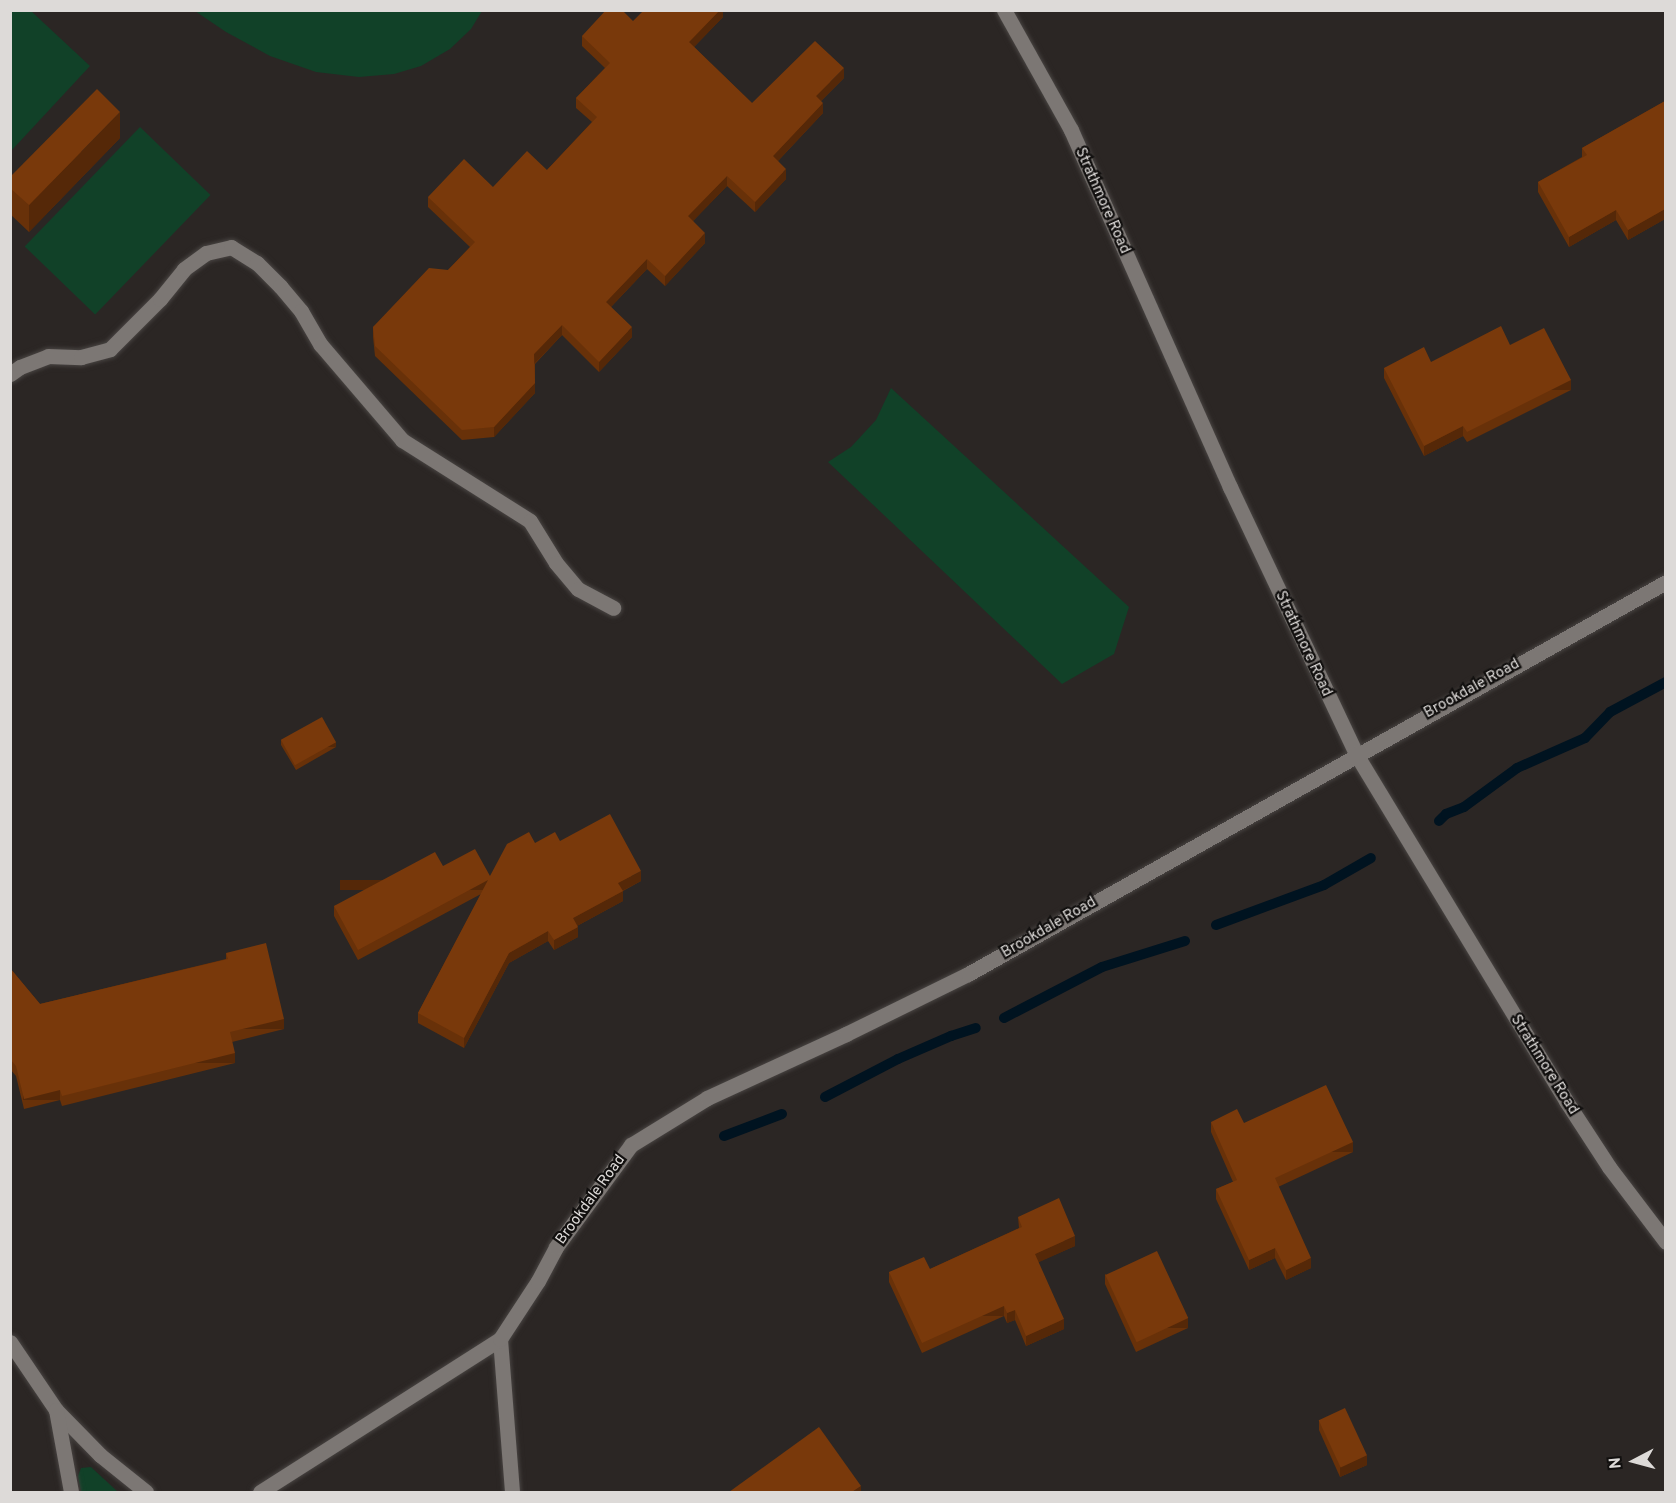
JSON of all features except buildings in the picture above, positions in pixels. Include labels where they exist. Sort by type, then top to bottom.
[{"type":"street","name":"Strathmore Road","points":[[1004,10],[1071,130],[1230,487],[1356,754],[1566,1101],[1609,1167],[1665,1242]]},
{"type":"street","points":[[10,374],[48,356],[81,357],[110,350],[184,269],[206,253],[231,248],[257,263],[280,286],[302,311],[321,345],[402,440],[530,521],[556,563],[578,589],[613,608]]},
{"type":"street","name":"Brookdale Road","points":[[260,1492],[500,1340],[538,1281],[556,1247],[631,1145],[707,1098],[846,1034],[968,974],[1665,582]]},
{"type":"street","points":[[500,1340],[512,1492]]},
{"type":"street","points":[[10,1342],[56,1410],[100,1455],[146,1492]]},
{"type":"street","points":[[56,1410],[72,1492]]},
{"type":"green space","points":[[11,10],[31,11],[90,66],[11,151]]},
{"type":"green space","points":[[195,11],[482,11],[471,29],[450,49],[421,66],[394,74],[359,77],[316,72],[270,56],[226,32]]},
{"type":"green space","points":[[140,127],[210,195],[95,314],[25,246]]},
{"type":"green space","points":[[891,388],[1129,607],[1114,654],[1062,684],[828,462],[851,447],[876,420]]},
{"type":"green space","points":[[91,1467],[118,1492],[81,1492],[78,1476],[81,1468]]},
{"type":"waterway","points":[[1439,821],[1446,814],[1464,807],[1517,768],[1585,738],[1610,712],[1666,682]]},
{"type":"waterway","points":[[1216,925],[1324,885],[1371,858]]},
{"type":"waterway","points":[[1004,1018],[1102,967],[1185,941]]},
{"type":"waterway","points":[[825,1097],[898,1059],[976,1028]]},
{"type":"waterway","points":[[724,1136],[782,1114]]}]
